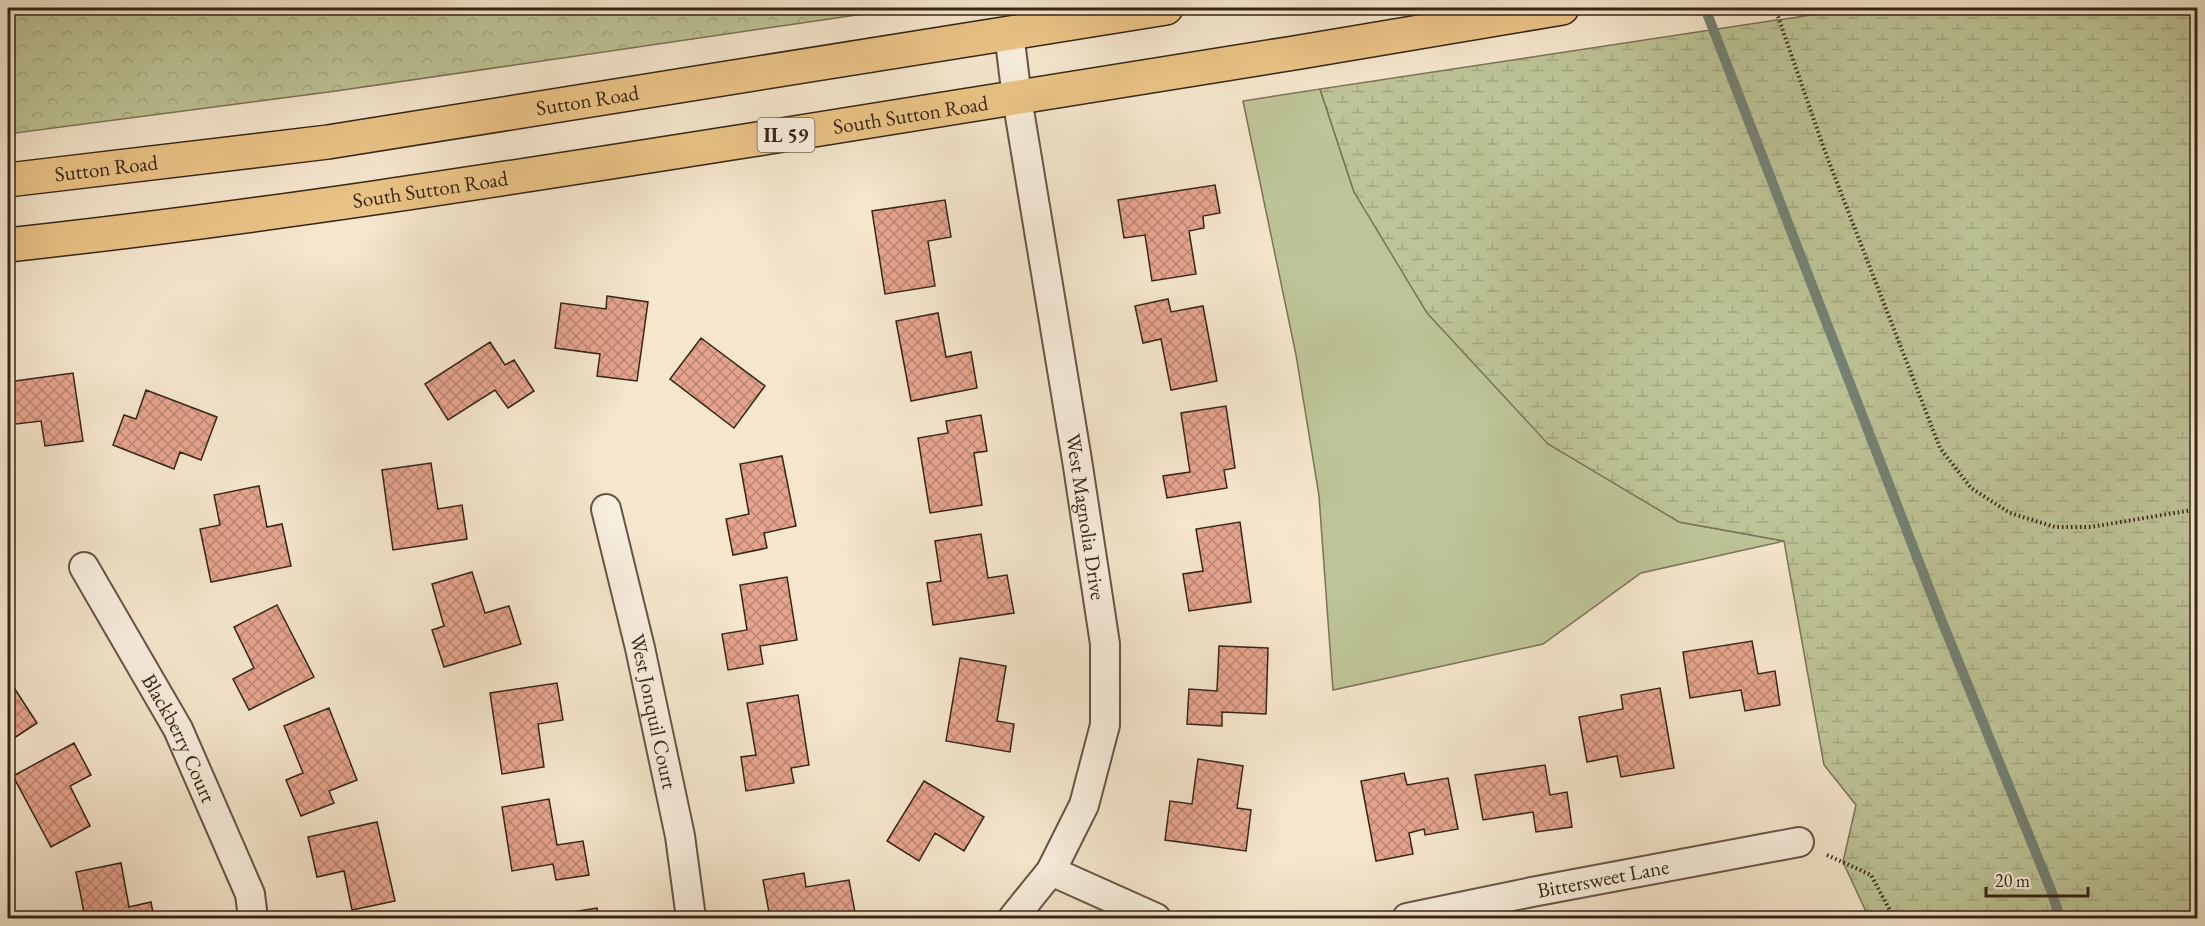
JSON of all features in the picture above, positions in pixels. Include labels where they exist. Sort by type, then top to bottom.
[{"type":"main road","name":"Sutton Road","points":[[8,180],[328,142],[1166,8]]},
{"type":"main road","name":"South Sutton Road","points":[[8,245],[383,198],[1322,49],[1562,8]]},
{"type":"street","name":"West Magnolia Drive","points":[[1009,33],[1017,98],[1077,460],[1104,644],[1105,725],[1084,805],[1051,871],[1013,918]]},
{"type":"street","name":"West Jonquil Court","points":[[606,509],[640,648],[680,836],[691,918]]},
{"type":"street","name":"Blackberry Court","points":[[84,567],[178,729],[250,894],[253,918]]},
{"type":"street","name":"Bittersweet Lane","points":[[1407,918],[1799,842]]},
{"type":"street","points":[[1051,871],[1156,918]]},
{"type":"path","points":[[1774,8],[1824,149],[1940,448],[1971,488],[2010,513],[2055,527],[2091,527],[2198,509]]},
{"type":"path","points":[[1799,842],[1871,875],[1894,918]]},
{"type":"green space","points":[[8,8],[905,8],[336,91],[8,134]]},
{"type":"green space","points":[[1857,8],[2197,8],[2197,918],[1869,918],[1843,862],[1856,805],[1824,765],[1784,541],[1679,522],[1548,444],[1427,313],[1354,192],[1320,89]]},
{"type":"green space","points":[[1320,89],[1354,192],[1679,522],[1784,541],[1641,573],[1543,644],[1333,690],[1319,496],[1296,355],[1243,101]]},
{"type":"building","points":[[1215,185],[1220,213],[1203,216],[1204,228],[1189,231],[1196,274],[1152,281],[1145,235],[1124,238],[1118,200]]},
{"type":"building","points":[[945,200],[951,237],[928,241],[935,286],[885,294],[872,211]]},
{"type":"building","points":[[607,296],[648,302],[637,381],[597,376],[600,354],[555,348],[561,303],[606,309]]},
{"type":"building","points":[[1168,299],[1171,312],[1203,306],[1217,381],[1171,390],[1161,339],[1143,343],[1135,306]]},
{"type":"building","points":[[938,313],[946,357],[971,352],[977,388],[911,401],[896,321]]},
{"type":"building","points":[[701,338],[765,386],[734,428],[670,379]]},
{"type":"building","points":[[490,342],[505,365],[514,360],[534,391],[508,408],[495,390],[448,420],[425,384]]},
{"type":"building","points":[[73,373],[83,441],[45,446],[41,421],[8,425],[8,382]]},
{"type":"building","points":[[146,390],[217,417],[201,460],[180,452],[174,469],[113,445],[124,415],[136,419]]},
{"type":"building","points":[[1226,406],[1235,468],[1224,470],[1227,488],[1167,498],[1163,476],[1190,472],[1181,413]]},
{"type":"building","points":[[981,415],[987,451],[974,453],[982,505],[930,513],[918,438],[948,433],[946,421]]},
{"type":"building","points":[[782,456],[796,526],[764,533],[767,548],[733,555],[726,519],[749,514],[740,464]]},
{"type":"building","points":[[431,463],[438,509],[462,505],[467,539],[393,550],[382,470]]},
{"type":"building","points":[[259,486],[267,527],[282,524],[291,566],[211,582],[200,529],[220,525],[214,495]]},
{"type":"building","points":[[1240,522],[1251,602],[1189,611],[1183,574],[1203,571],[1196,529]]},
{"type":"building","points":[[981,534],[988,578],[1007,575],[1014,613],[933,625],[927,583],[941,581],[935,541]]},
{"type":"building","points":[[472,572],[485,613],[509,606],[521,644],[444,667],[432,630],[444,626],[432,584]]},
{"type":"building","points":[[787,577],[797,640],[760,646],[763,664],[728,670],[722,634],[747,630],[740,585]]},
{"type":"building","points":[[277,605],[314,677],[249,710],[233,679],[254,668],[234,627]]},
{"type":"building","points":[[1752,641],[1758,674],[1775,671],[1780,705],[1745,711],[1741,690],[1690,698],[1683,652]]},
{"type":"building","points":[[1219,646],[1268,648],[1266,714],[1222,712],[1222,726],[1187,724],[1189,689],[1217,691]]},
{"type":"building","points":[[960,658],[1006,666],[997,721],[1014,724],[1010,752],[946,741]]},
{"type":"building","points":[[8,681],[37,723],[8,742]]},
{"type":"building","points":[[557,683],[563,720],[538,724],[544,767],[502,774],[490,693]]},
{"type":"building","points":[[1660,688],[1674,768],[1621,777],[1617,756],[1587,762],[1579,717],[1623,709],[1621,695]]},
{"type":"building","points":[[798,695],[809,765],[791,768],[794,783],[746,791],[741,757],[756,755],[747,703]]},
{"type":"building","points":[[329,708],[357,780],[329,791],[334,803],[301,816],[286,780],[303,773],[284,726]]},
{"type":"building","points":[[74,743],[91,775],[70,786],[90,826],[51,847],[13,776]]},
{"type":"building","points":[[1198,759],[1243,766],[1237,808],[1251,810],[1246,851],[1165,840],[1170,801],[1192,804]]},
{"type":"building","points":[[1545,765],[1550,795],[1567,792],[1572,827],[1536,832],[1533,812],[1483,820],[1475,775]]},
{"type":"building","points":[[1404,773],[1407,785],[1448,778],[1458,829],[1425,835],[1424,829],[1409,833],[1413,854],[1376,861],[1361,781]]},
{"type":"building","points":[[924,781],[984,817],[964,851],[935,833],[919,861],[887,841]]},
{"type":"building","points":[[549,799],[557,845],[583,841],[589,875],[556,880],[553,864],[512,871],[502,807]]},
{"type":"building","points":[[377,822],[395,901],[352,910],[344,871],[317,877],[308,837]]},
{"type":"building","points":[[121,863],[129,907],[151,902],[154,918],[72,918],[71,914],[84,912],[76,872]]},
{"type":"building","points":[[804,873],[806,887],[849,880],[856,918],[770,918],[763,880]]},
{"type":"building","points":[[597,908],[599,918],[533,918]]},
{"type":"waterway","points":[[1705,8],[1939,614],[2051,890],[2060,918]]}]
